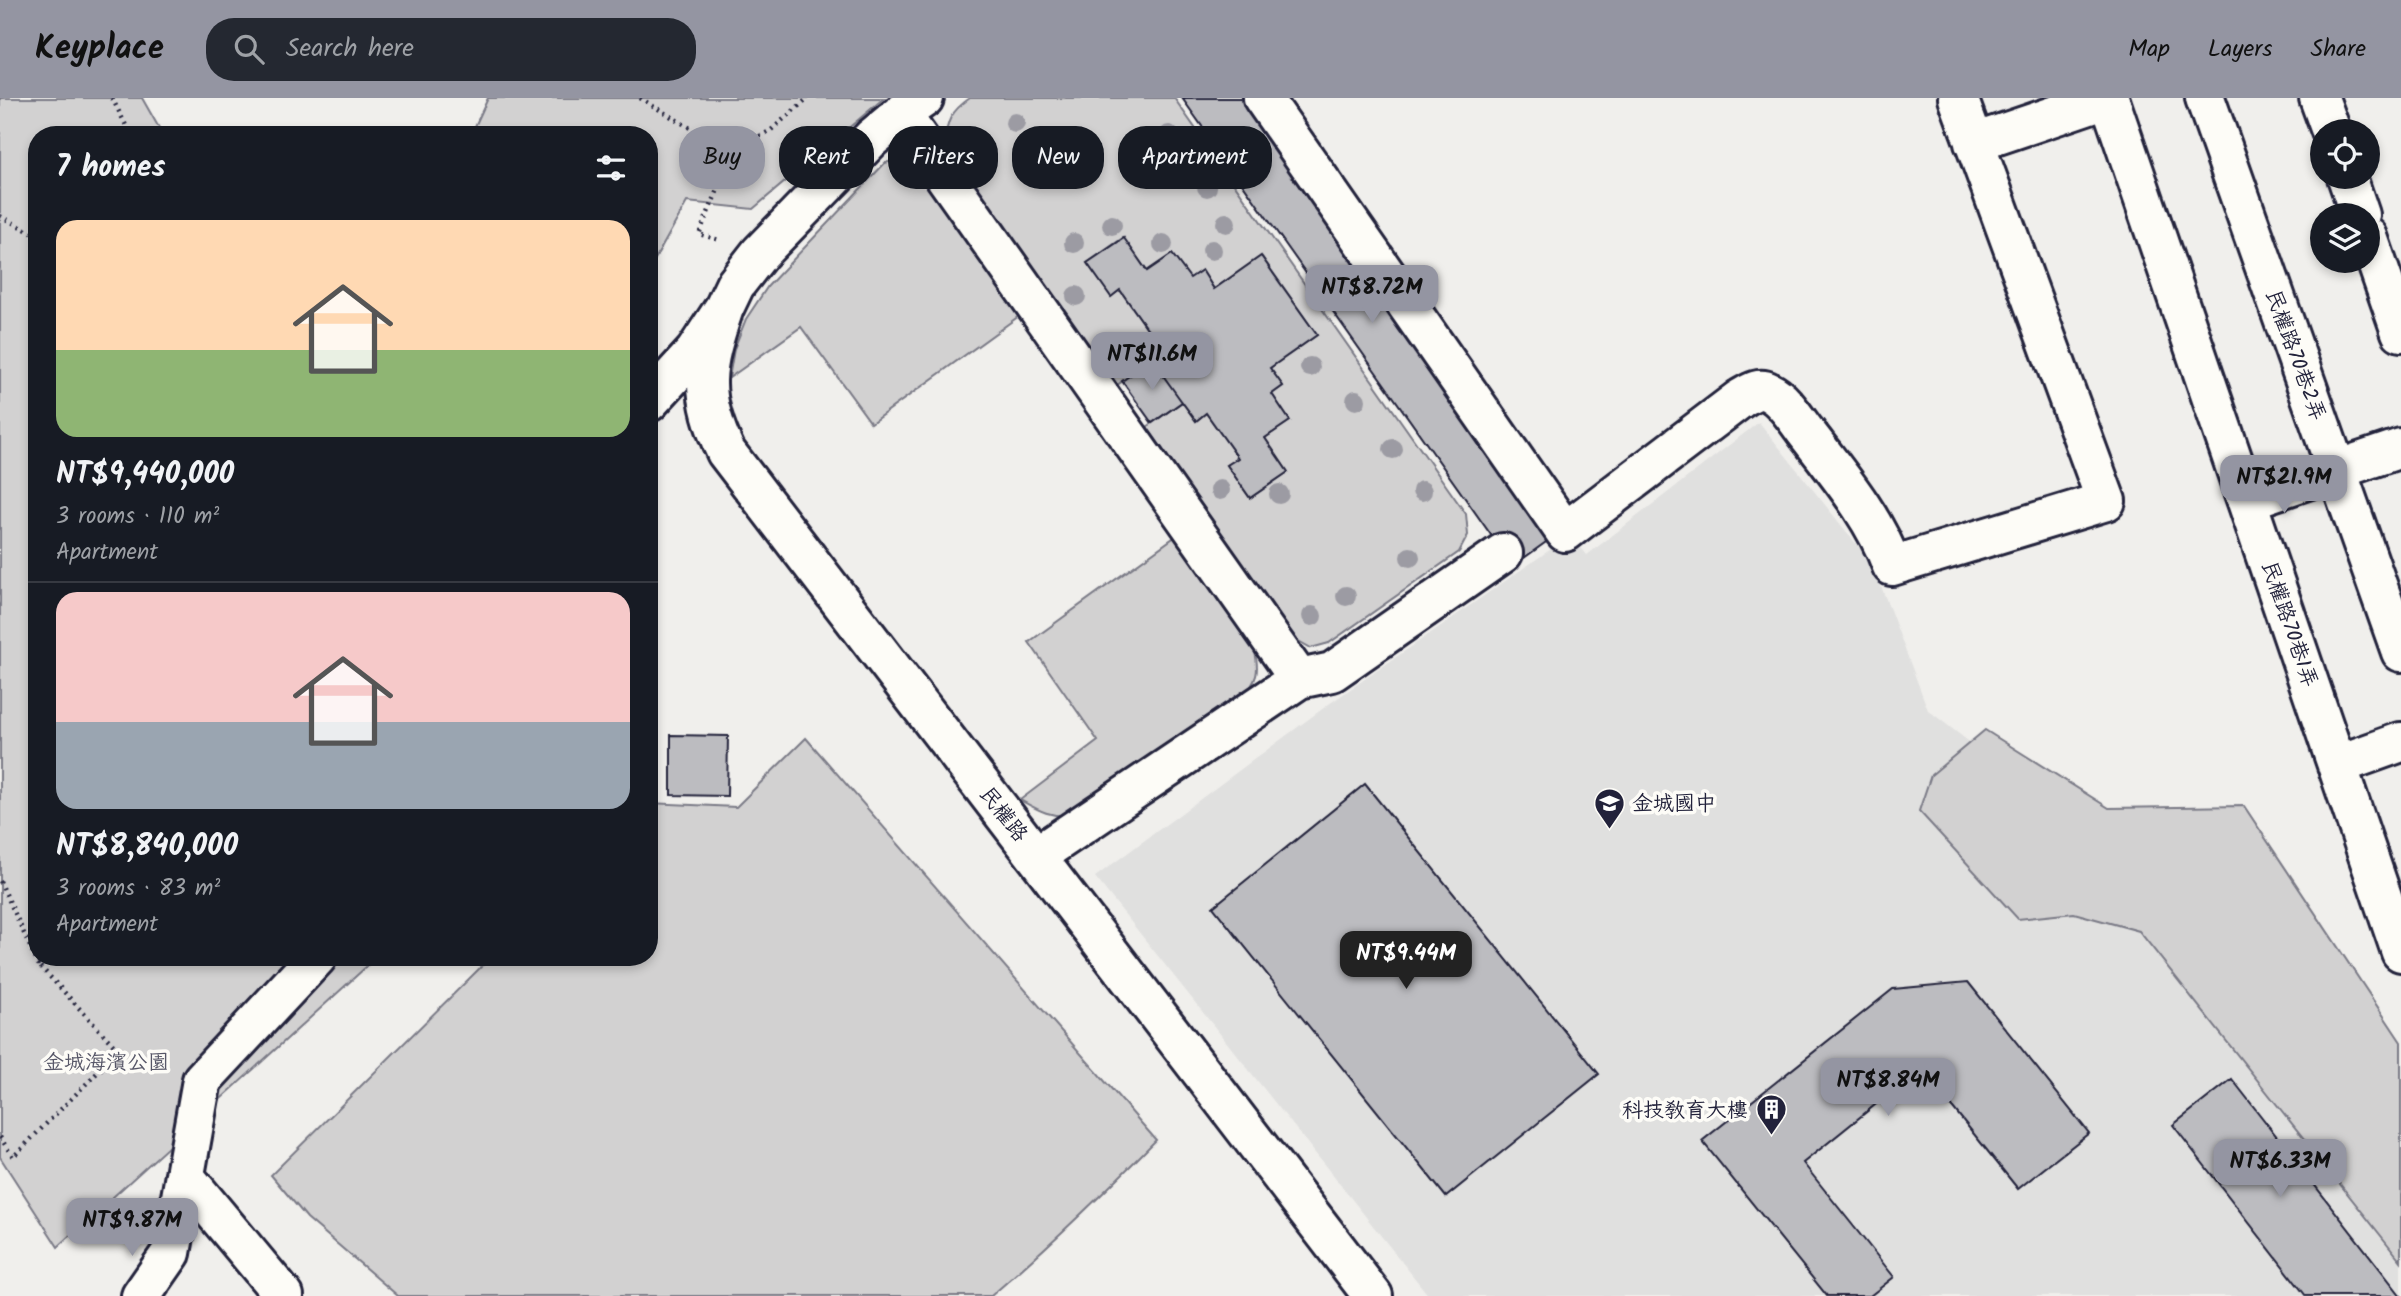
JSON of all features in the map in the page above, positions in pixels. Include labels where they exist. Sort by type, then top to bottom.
[{"type":"street","points":[[1263,98],[1565,532],[1740,399],[1754,390],[1767,390],[1780,400],[1834,469],[1879,537],[1892,566],[2106,501],[1958,98]]},
{"type":"street","points":[[1974,143],[2108,98]]},
{"type":"street","name":"民權路70巷1弄","points":[[2108,98],[2399,940]]},
{"type":"street","name":"民權路70巷2弄","points":[[2205,98],[2401,652]]},
{"type":"street","points":[[2319,98],[2327,119]]},
{"type":"street","points":[[658,393],[682,368],[724,308],[735,285],[760,253],[845,165],[912,106],[1299,679]]},
{"type":"street","points":[[2380,272],[2401,332]]},
{"type":"street","name":"民權路","points":[[724,308],[707,367],[707,397],[713,424],[726,452],[1373,1296]]},
{"type":"street","points":[[2248,500],[2401,447]]},
{"type":"street","points":[[1036,856],[1299,679],[1332,672],[1503,553]]},
{"type":"street","points":[[2337,765],[2401,742]]},
{"type":"street","points":[[141,1296],[171,1253],[202,1080],[309,966]]},
{"type":"street","points":[[185,1177],[284,1296]]},
{"type":"path","points":[[112,98],[126,126]]},
{"type":"path","points":[[640,98],[687,126]]},
{"type":"path","points":[[765,134],[808,98]]},
{"type":"path","points":[[718,189],[699,234],[760,253]]},
{"type":"path","points":[[0,216],[28,231]]},
{"type":"path","points":[[0,881],[28,942]]},
{"type":"path","points":[[0,1137],[13,1157],[119,1051],[40,966]]},
{"type":"shaded area","name":"金城國中","points":[[1759,422],[1873,565],[1928,710],[2021,782],[2401,1261],[2401,1296],[1429,1296],[1095,877],[1329,704],[1571,535],[1587,555]]},
{"type":"green space","name":"金城海濱公園","points":[[0,98],[142,98],[158,126],[28,126],[28,966],[367,966],[58,1247],[0,1157]]},
{"type":"green space","points":[[488,98],[884,98],[851,126],[779,126],[779,187],[753,209],[687,202],[658,254],[658,126],[475,126]]},
{"type":"green space","points":[[970,98],[1174,98],[1194,126],[1118,126],[1118,189],[1238,189],[1466,514],[1468,535],[1459,552],[1329,643],[1311,648],[1295,639],[1147,427],[1182,402],[1196,421],[1206,413],[1238,458],[1227,465],[1250,498],[1288,472],[1265,438],[1290,421],[1272,394],[1283,386],[1270,368],[1317,335],[1262,257],[1214,289],[1202,271],[1190,278],[1172,254],[1147,271],[1123,238],[1087,263],[1111,296],[1120,290],[1151,334],[1139,342],[1152,360],[1117,385],[976,189],[998,189],[998,126],[948,126],[958,108]]},
{"type":"green space","points":[[888,162],[888,189],[929,189],[1019,316],[871,423],[801,327],[729,378],[734,349],[746,319],[768,286],[860,189],[874,189],[874,175]]},
{"type":"green space","points":[[1176,536],[1254,647],[1257,669],[1251,686],[1241,699],[1072,815],[1051,814],[1020,800],[1098,741],[1029,642]]},
{"type":"green space","points":[[1985,730],[2109,808],[2244,806],[2401,1042],[2401,1261],[2139,931],[2074,913],[2018,919],[1919,811],[1931,775]]},
{"type":"green space","points":[[806,738],[1156,1140],[1096,1200],[991,1296],[398,1296],[307,1218],[271,1175],[482,966],[658,966],[658,803],[736,807]]},
{"type":"building","points":[[1182,98],[1243,98],[1263,126],[1202,126]]},
{"type":"building","points":[[1272,139],[1553,537],[1513,566],[1246,189],[1272,189]]},
{"type":"building","points":[[1124,238],[1147,271],[1172,254],[1190,278],[1202,270],[1214,289],[1261,256],[1317,335],[1270,368],[1283,386],[1272,394],[1290,421],[1265,438],[1288,472],[1250,498],[1227,465],[1238,458],[1206,413],[1196,421],[1182,402],[1152,423],[1122,381],[1152,360],[1139,341],[1151,334],[1120,290],[1111,297],[1087,263]]},
{"type":"building","points":[[1152,360],[1182,402],[1152,423],[1122,381]]},
{"type":"building","points":[[671,735],[728,736],[727,796],[671,795]]},
{"type":"building","points":[[1365,784],[1599,1074],[1446,1197],[1213,907]]},
{"type":"building","name":"科技教育大樓","points":[[1968,982],[2089,1133],[2018,1189],[1921,1068],[1803,1163],[1894,1277],[1870,1296],[1827,1296],[1702,1141],[1893,989]]},
{"type":"building","points":[[2232,1079],[2401,1296],[2306,1296],[2173,1125]]},
{"type":"place","name":"金城國中","points":[[1609,830]]},
{"type":"place","name":"科技教育大樓","points":[[1771,1137]]}]
